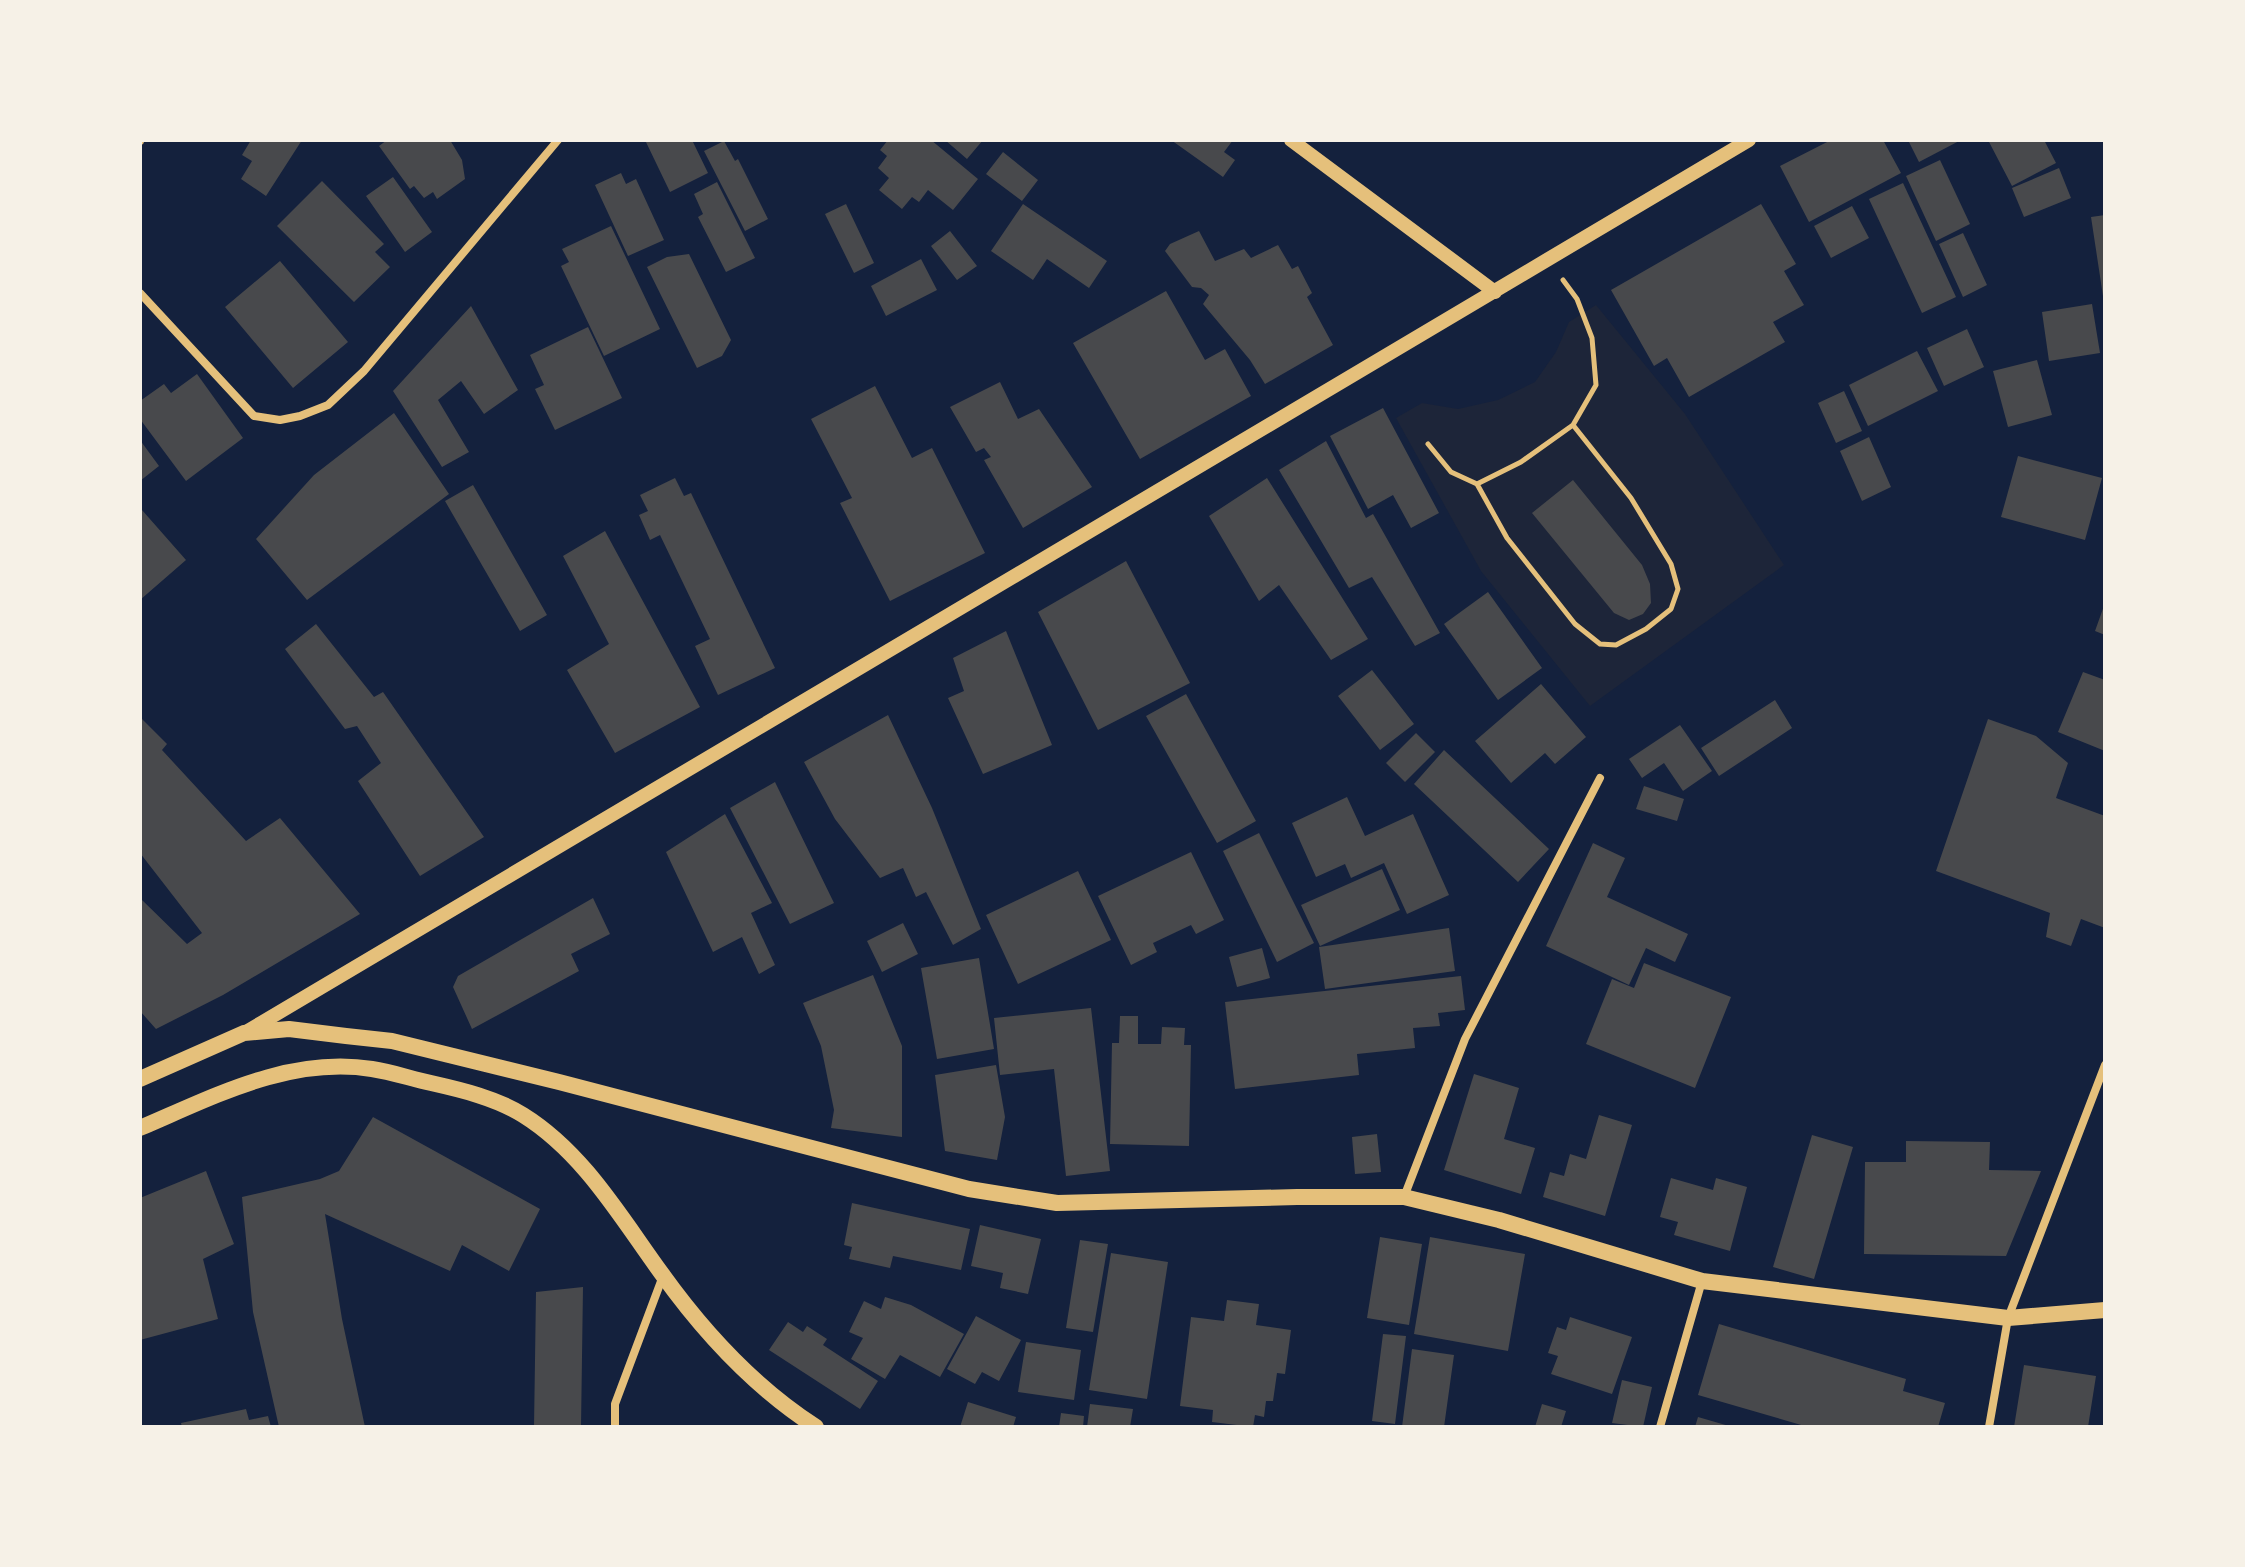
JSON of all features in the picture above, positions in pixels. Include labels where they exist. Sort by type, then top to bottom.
[{"type":"main road","points":[[140,1079],[244,1033],[289,1029],[392,1041],[969,1189],[1057,1203],[1404,1197],[1499,1220],[1702,1281],[2008,1318],[2105,1310]]},
{"type":"main road","points":[[140,1128],[250,1081],[314,1068],[370,1069],[470,1092],[521,1114],[558,1141],[589,1175],[705,1329],[751,1379],[816,1427]]},
{"type":"street","points":[[140,293],[254,416],[280,420],[300,416],[328,405],[364,371],[558,140]]},
{"type":"street","points":[[1291,140],[1495,292]]},
{"type":"street","points":[[244,1033],[1749,140]]},
{"type":"street","points":[[1404,1197],[1465,1039],[1600,778]]},
{"type":"street","points":[[1989,1427],[2008,1318],[2105,1065]]},
{"type":"street","points":[[615,1427],[615,1404],[663,1276]]},
{"type":"street","points":[[1660,1427],[1702,1281]]},
{"type":"path","points":[[1477,484],[1521,462],[1573,425],[1596,385],[1592,338],[1577,299],[1548,261]]},
{"type":"path","points":[[1428,444],[1451,472],[1477,484],[1507,538],[1575,624],[1600,644],[1616,645],[1646,629],[1671,609],[1678,589],[1671,564],[1631,498],[1573,425]]},
{"type":"shaded area","points":[[1596,305],[1685,414],[1784,565],[1590,706],[1481,571],[1396,418],[1422,403],[1458,409],[1498,400],[1535,382],[1556,352],[1569,322]]},
{"type":"building","points":[[251,140],[302,140],[266,196],[241,179],[252,161],[242,155]]},
{"type":"building","points":[[387,140],[450,140],[462,160],[465,179],[437,199],[433,192],[424,198],[414,186],[410,189],[379,146]]},
{"type":"building","points":[[645,140],[692,140],[708,173],[670,192]]},
{"type":"building","points":[[888,140],[931,140],[978,179],[953,210],[928,190],[919,202],[912,197],[902,209],[879,190],[889,178],[878,168],[887,156],[880,150]]},
{"type":"building","points":[[945,140],[983,140],[967,159]]},
{"type":"building","points":[[1171,140],[1233,140],[1224,152],[1235,160],[1223,177]]},
{"type":"building","points":[[1831,140],[1883,140],[1901,173],[1809,222],[1780,166]]},
{"type":"building","points":[[1908,140],[1961,140],[1919,162]]},
{"type":"building","points":[[1988,140],[2044,140],[2056,163],[2012,186]]},
{"type":"building","points":[[724,141],[735,161],[738,159],[768,219],[745,231],[704,151]]},
{"type":"building","points":[[1003,152],[1038,180],[1022,201],[986,174]]},
{"type":"building","points":[[1940,160],[1970,224],[1936,241],[1906,176]]},
{"type":"building","points":[[2059,168],[2071,198],[2024,217],[2012,188]]},
{"type":"building","points":[[621,173],[626,184],[636,179],[664,240],[628,256],[595,185]]},
{"type":"building","points":[[393,177],[432,232],[405,252],[366,196]]},
{"type":"building","points":[[322,181],[384,244],[375,252],[390,267],[354,302],[277,226]]},
{"type":"building","points":[[717,182],[755,258],[726,272],[698,217],[703,214],[694,194]]},
{"type":"building","points":[[1903,183],[1956,297],[1922,313],[1869,199]]},
{"type":"building","points":[[846,204],[874,263],[854,273],[825,214]]},
{"type":"building","points":[[1023,204],[1107,261],[1089,288],[1047,259],[1033,280],[991,251]]},
{"type":"building","points":[[1761,204],[1796,264],[1784,271],[1804,305],[1773,322],[1785,342],[1689,397],[1667,358],[1654,366],[1611,290]]},
{"type":"building","points":[[1852,206],[1869,238],[1831,258],[1814,226]]},
{"type":"building","points":[[2105,215],[2105,295],[2103,296],[2091,217]]},
{"type":"building","points":[[611,226],[660,329],[604,356],[561,266],[569,262],[562,249]]},
{"type":"building","points":[[950,231],[977,266],[957,280],[931,246]]},
{"type":"building","points":[[1199,231],[1215,261],[1244,249],[1251,258],[1278,245],[1292,269],[1298,266],[1312,293],[1307,297],[1333,345],[1265,384],[1250,360],[1203,304],[1209,295],[1201,288],[1192,287],[1165,251],[1170,244]]},
{"type":"building","points":[[1963,233],[1987,285],[1963,297],[1939,244]]},
{"type":"building","points":[[689,254],[731,340],[722,356],[697,368],[647,267],[667,257]]},
{"type":"building","points":[[921,259],[937,290],[886,316],[871,286]]},
{"type":"building","points":[[280,261],[348,342],[293,388],[225,307]]},
{"type":"building","points":[[1166,291],[1205,360],[1225,349],[1251,396],[1140,459],[1073,343]]},
{"type":"building","points":[[2092,304],[2100,353],[2049,361],[2042,312]]},
{"type":"building","points":[[471,306],[518,390],[484,414],[461,381],[438,400],[469,452],[442,467],[393,391]]},
{"type":"building","points":[[588,327],[622,398],[555,430],[535,389],[544,385],[530,355]]},
{"type":"building","points":[[1967,329],[1984,367],[1944,386],[1927,348]]},
{"type":"building","points":[[1917,351],[1938,391],[1868,426],[1849,385]]},
{"type":"building","points":[[2037,360],[2052,415],[2008,427],[1993,371]]},
{"type":"building","points":[[197,374],[243,438],[186,481],[140,419],[140,401],[164,384],[171,393]]},
{"type":"building","points":[[1000,382],[1018,419],[1039,409],[1092,487],[1023,528],[984,460],[991,457],[984,448],[976,452],[950,407]]},
{"type":"building","points":[[875,386],[912,458],[932,448],[985,553],[890,601],[840,503],[852,498],[811,419]]},
{"type":"building","points":[[1844,391],[1862,431],[1836,443],[1818,403]]},
{"type":"building","points":[[1383,408],[1439,513],[1411,528],[1393,495],[1368,509],[1330,436]]},
{"type":"building","points":[[394,413],[449,494],[307,600],[256,539],[314,475]]},
{"type":"building","points":[[1869,437],[1891,487],[1862,501],[1840,451]]},
{"type":"building","points":[[140,440],[159,466],[140,481]]},
{"type":"building","points":[[1326,441],[1366,518],[1373,514],[1440,633],[1415,646],[1372,577],[1349,588],[1279,470]]},
{"type":"building","points":[[2018,456],[2102,478],[2085,540],[2001,517]]},
{"type":"building","points":[[675,478],[684,496],[691,493],[775,668],[718,695],[695,646],[710,639],[660,535],[650,540],[639,515],[648,511],[640,495]]},
{"type":"building","points":[[1267,478],[1368,639],[1331,660],[1279,585],[1259,601],[1209,516]]},
{"type":"building","points":[[1573,480],[1642,565],[1650,584],[1651,603],[1643,614],[1629,620],[1614,613],[1532,513]]},
{"type":"building","points":[[473,485],[547,615],[520,631],[445,501]]},
{"type":"building","points":[[142,510],[186,560],[140,600],[140,512]]},
{"type":"building","points":[[605,531],[700,707],[615,753],[567,670],[609,644],[563,556]]},
{"type":"building","points":[[1126,561],[1190,683],[1098,730],[1038,612]]},
{"type":"building","points":[[1488,592],[1542,668],[1498,700],[1444,624]]},
{"type":"building","points":[[2105,603],[2105,635],[2095,631]]},
{"type":"building","points":[[316,624],[374,697],[383,692],[484,837],[420,876],[358,781],[381,763],[357,726],[345,729],[285,649]]},
{"type":"building","points":[[1006,631],[1052,745],[983,774],[948,698],[964,691],[953,658]]},
{"type":"building","points":[[1372,670],[1414,724],[1380,750],[1338,696]]},
{"type":"building","points":[[2083,672],[2105,680],[2105,751],[2058,732]]},
{"type":"building","points":[[1541,684],[1586,737],[1555,764],[1545,753],[1511,783],[1475,741]]},
{"type":"building","points":[[1186,694],[1256,821],[1217,843],[1146,716]]},
{"type":"building","points":[[1775,700],[1792,728],[1719,776],[1701,748]]},
{"type":"building","points":[[888,715],[932,808],[981,929],[953,945],[926,892],[916,897],[903,868],[880,878],[835,819],[804,762]]},
{"type":"building","points":[[140,717],[167,744],[162,750],[246,841],[280,818],[360,914],[223,995],[156,1029],[140,1011],[140,898],[187,944],[202,933],[140,853]]},
{"type":"building","points":[[1988,719],[2036,736],[2068,763],[2056,798],[2105,816],[2105,928],[2081,919],[2071,946],[2046,937],[2050,913],[1936,871]]},
{"type":"building","points":[[1680,725],[1712,771],[1683,791],[1664,763],[1642,778],[1629,759]]},
{"type":"building","points":[[1416,733],[1435,752],[1405,782],[1386,763]]},
{"type":"building","points":[[1444,750],[1549,849],[1518,882],[1414,784]]},
{"type":"building","points":[[775,782],[834,903],[790,924],[730,808]]},
{"type":"building","points":[[1644,786],[1684,799],[1677,821],[1636,809]]},
{"type":"building","points":[[1347,797],[1365,836],[1413,814],[1449,895],[1407,914],[1384,863],[1351,878],[1345,864],[1316,877],[1292,823]]},
{"type":"building","points":[[725,814],[772,903],[751,913],[775,965],[759,974],[742,937],[713,952],[666,852]]},
{"type":"building","points":[[1259,833],[1314,943],[1277,962],[1223,851]]},
{"type":"building","points":[[1593,843],[1625,858],[1607,897],[1688,934],[1675,962],[1646,948],[1629,985],[1546,946]]},
{"type":"building","points":[[1191,852],[1224,920],[1196,934],[1191,925],[1153,943],[1157,952],[1131,965],[1098,896]]},
{"type":"building","points":[[1382,869],[1400,910],[1320,946],[1301,905]]},
{"type":"building","points":[[1078,871],[1111,940],[1018,984],[986,915]]},
{"type":"building","points":[[593,898],[610,934],[571,954],[579,971],[472,1029],[453,987],[458,976]]},
{"type":"building","points":[[903,923],[918,954],[882,972],[867,941]]},
{"type":"building","points":[[1449,928],[1455,971],[1325,989],[1319,947]]},
{"type":"building","points":[[1262,948],[1270,978],[1237,987],[1229,957]]},
{"type":"building","points":[[979,958],[994,1049],[937,1059],[921,968]]},
{"type":"building","points":[[1644,963],[1731,997],[1695,1088],[1586,1044],[1612,979],[1634,988]]},
{"type":"building","points":[[873,975],[902,1046],[902,1137],[831,1128],[834,1110],[821,1046],[803,1003]]},
{"type":"building","points":[[1461,976],[1465,1010],[1438,1013],[1440,1026],[1413,1028],[1415,1048],[1357,1054],[1359,1075],[1235,1089],[1225,1002]]},
{"type":"building","points":[[1091,1008],[1110,1171],[1066,1176],[1054,1069],[1000,1075],[994,1018]]},
{"type":"building","points":[[1120,1016],[1138,1016],[1138,1044],[1161,1044],[1162,1027],[1185,1028],[1184,1045],[1191,1045],[1189,1146],[1110,1144],[1112,1043],[1119,1043]]},
{"type":"building","points":[[996,1065],[1005,1117],[997,1160],[945,1151],[935,1075]]},
{"type":"building","points":[[1474,1074],[1519,1088],[1504,1139],[1535,1148],[1521,1194],[1444,1170]]},
{"type":"building","points":[[1599,1115],[1632,1125],[1605,1216],[1543,1197],[1550,1172],[1564,1176],[1570,1154],[1586,1159]]},
{"type":"building","points":[[373,1117],[540,1209],[509,1271],[462,1245],[450,1271],[325,1214],[342,1319],[365,1427],[279,1427],[253,1312],[242,1197],[320,1179],[339,1171]]},
{"type":"building","points":[[1377,1134],[1381,1172],[1355,1174],[1352,1137]]},
{"type":"building","points":[[1812,1135],[1853,1147],[1814,1279],[1773,1267]]},
{"type":"building","points":[[1906,1141],[1990,1142],[1989,1170],[2041,1171],[2006,1256],[1864,1254],[1865,1162],[1906,1162]]},
{"type":"building","points":[[206,1171],[234,1244],[203,1259],[218,1319],[140,1340],[140,1198]]},
{"type":"building","points":[[1671,1178],[1713,1190],[1716,1178],[1747,1187],[1730,1251],[1674,1235],[1678,1222],[1660,1217]]},
{"type":"building","points":[[852,1203],[970,1229],[961,1270],[893,1256],[890,1268],[849,1259],[852,1247],[844,1245]]},
{"type":"building","points":[[980,1225],[1041,1239],[1028,1294],[1000,1288],[1003,1273],[971,1266]]},
{"type":"building","points":[[1380,1237],[1422,1244],[1409,1325],[1367,1318]]},
{"type":"building","points":[[1430,1237],[1525,1254],[1508,1351],[1414,1334]]},
{"type":"building","points":[[1080,1240],[1108,1244],[1093,1332],[1066,1328]]},
{"type":"building","points":[[1111,1253],[1168,1262],[1147,1399],[1089,1390]]},
{"type":"building","points":[[583,1287],[581,1427],[534,1427],[536,1292]]},
{"type":"building","points":[[885,1297],[911,1305],[964,1334],[940,1377],[900,1355],[885,1379],[851,1359],[863,1338],[849,1332],[864,1301],[881,1309]]},
{"type":"building","points":[[1227,1300],[1259,1304],[1256,1325],[1291,1330],[1285,1374],[1277,1373],[1273,1401],[1266,1401],[1264,1417],[1255,1415],[1253,1427],[1212,1422],[1213,1410],[1180,1406],[1191,1317],[1224,1321]]},
{"type":"building","points":[[976,1316],[1021,1340],[999,1381],[982,1372],[975,1384],[947,1369]]},
{"type":"building","points":[[1570,1317],[1632,1337],[1612,1394],[1551,1374],[1558,1356],[1548,1353],[1557,1327],[1566,1330]]},
{"type":"building","points":[[788,1322],[803,1332],[807,1326],[827,1339],[823,1345],[878,1381],[860,1409],[769,1350]]},
{"type":"building","points":[[1719,1324],[1906,1379],[1903,1391],[1945,1403],[1938,1427],[1808,1427],[1698,1395]]},
{"type":"building","points":[[1383,1334],[1406,1336],[1395,1424],[1372,1421]]},
{"type":"building","points":[[1026,1342],[1081,1350],[1074,1400],[1018,1392]]},
{"type":"building","points":[[1412,1349],[1454,1355],[1444,1427],[1402,1427]]},
{"type":"building","points":[[2024,1365],[2096,1376],[2088,1427],[2014,1427]]},
{"type":"building","points":[[1622,1380],[1652,1387],[1643,1427],[1612,1423]]},
{"type":"building","points":[[968,1402],[1016,1417],[1013,1427],[960,1427]]},
{"type":"building","points":[[1090,1404],[1133,1409],[1130,1427],[1087,1427]]},
{"type":"building","points":[[1542,1404],[1566,1411],[1561,1427],[1535,1427]]},
{"type":"building","points":[[246,1409],[249,1420],[268,1416],[271,1427],[182,1427],[181,1423]]},
{"type":"building","points":[[1061,1413],[1084,1416],[1083,1427],[1059,1427]]},
{"type":"building","points":[[1698,1417],[1729,1426],[1695,1427]]}]
